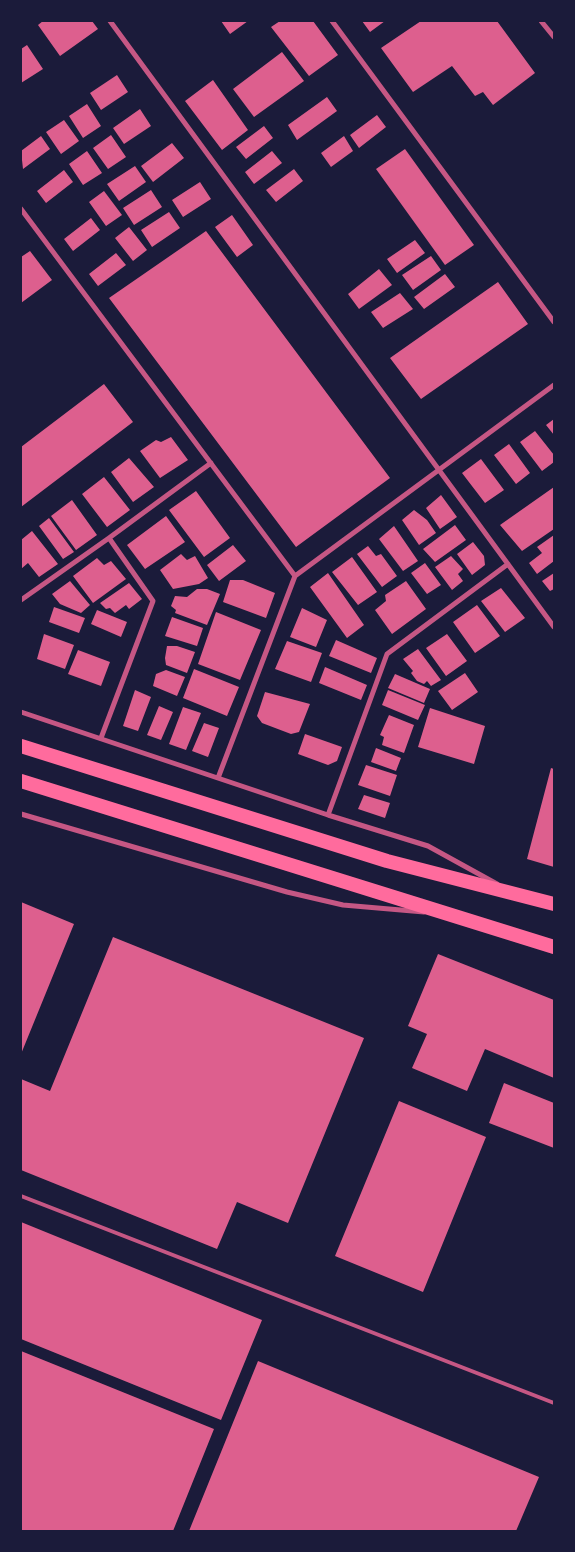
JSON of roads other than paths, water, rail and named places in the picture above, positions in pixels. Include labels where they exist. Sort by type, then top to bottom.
[{"type":"highway","points":[[21,746],[387,861],[554,904]]},
{"type":"highway","points":[[21,781],[554,947]]},
{"type":"street","points":[[110,21],[554,627]]},
{"type":"street","points":[[332,21],[554,322]]},
{"type":"street","points":[[542,21],[554,37]]},
{"type":"street","points":[[21,209],[295,576]]},
{"type":"street","points":[[218,778],[295,576],[554,385]]},
{"type":"street","points":[[21,600],[211,463]]},
{"type":"street","points":[[101,738],[153,605],[152,597],[109,538]]},
{"type":"street","points":[[328,815],[387,654],[508,564]]},
{"type":"street","points":[[21,712],[328,815],[428,846],[516,895]]},
{"type":"street","points":[[21,814],[287,892],[343,906],[446,914]]},
{"type":"lane","points":[[21,1196],[554,1403]]}]
